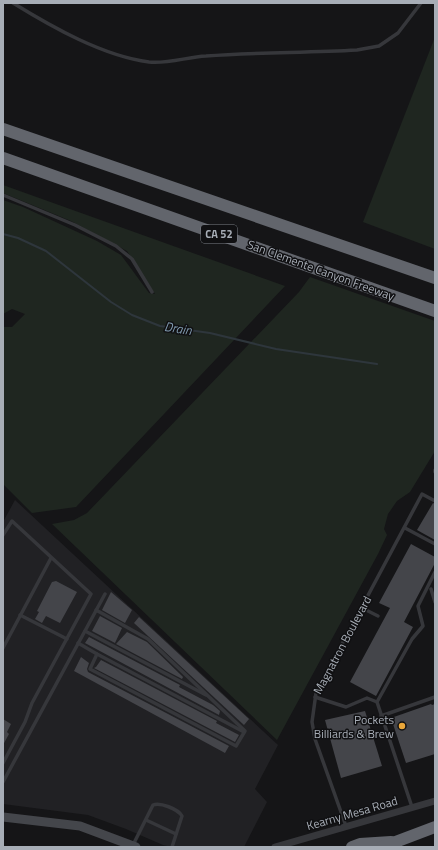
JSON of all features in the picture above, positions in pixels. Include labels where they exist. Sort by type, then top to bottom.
[{"type":"highway","points":[[3,125],[43,143]]},
{"type":"highway","name":"CA 52","points":[[3,129],[435,278]]},
{"type":"highway","name":"San Clemente Canyon Freeway","points":[[3,158],[435,311]]},
{"type":"highway","points":[[382,847],[435,827]]},
{"type":"highway","points":[[352,847],[360,844],[394,842]]},
{"type":"street","name":"Kearny Mesa Road","points":[[275,847],[435,800]]},
{"type":"street","points":[[3,817],[80,826],[134,846]]},
{"type":"lane","points":[[13,3],[68,33],[111,52],[149,62],[177,61],[204,56],[357,50],[379,46],[398,33],[421,3]]},
{"type":"lane","points":[[3,195],[75,225],[116,246],[132,259],[152,292]]},
{"type":"lane","name":"Magnatron Boulevard","points":[[347,827],[315,739],[312,722],[315,697],[422,494],[435,501]]},
{"type":"lane","points":[[3,535],[12,521],[91,594],[32,703],[25,722],[3,763]]},
{"type":"lane","points":[[404,528],[435,544]]},
{"type":"lane","points":[[3,648],[51,558]]},
{"type":"lane","points":[[412,807],[377,702],[412,639],[422,626],[418,606],[435,572]]},
{"type":"lane","points":[[425,591],[433,588],[435,602]]},
{"type":"lane","points":[[3,782],[105,594]]},
{"type":"lane","points":[[362,608],[378,616]]},
{"type":"lane","points":[[96,610],[148,639],[210,697],[244,732]]},
{"type":"lane","points":[[20,615],[67,639]]},
{"type":"lane","points":[[85,631],[210,697]]},
{"type":"lane","points":[[78,643],[244,732]]},
{"type":"lane","points":[[98,654],[90,669],[236,746],[244,732]]},
{"type":"lane","points":[[315,697],[346,707],[367,698],[377,702]]},
{"type":"lane","points":[[381,716],[435,697]]},
{"type":"lane","points":[[134,846],[156,803],[179,812],[182,818],[172,847]]},
{"type":"lane","points":[[146,820],[176,834]]},
{"type":"shaded area","points":[[435,37],[435,249],[363,222]]},
{"type":"shaded area","points":[[3,185],[285,286],[76,507],[32,513],[3,484],[3,327],[12,327],[25,314],[12,309],[3,314],[3,200],[23,207],[97,241],[121,255],[149,293],[155,294],[127,251],[71,221],[3,193]]},
{"type":"shaded area","points":[[310,277],[435,321],[435,451],[410,492],[397,501],[388,514],[384,529],[387,535],[378,554],[277,740],[52,524],[74,520],[87,513],[299,292]]},
{"type":"shaded area","points":[[15,500],[278,745],[255,789],[267,802],[244,847],[171,847],[88,815],[3,804],[3,522]]},
{"type":"building","points":[[433,503],[435,504],[435,540],[417,530]]},
{"type":"building","points":[[411,544],[435,557],[435,563],[404,622],[413,627],[376,696],[350,682],[390,608],[379,603]]},
{"type":"building","points":[[56,581],[77,592],[60,623],[46,616],[42,623],[35,619],[39,612],[37,611],[52,582]]},
{"type":"building","points":[[111,592],[132,610],[125,623],[102,610]]},
{"type":"building","points":[[100,616],[122,628],[115,643],[92,631]]},
{"type":"building","points":[[139,617],[249,719],[244,725],[134,623]]},
{"type":"building","points":[[127,632],[147,642],[183,677],[182,679],[116,644]]},
{"type":"building","points":[[89,637],[180,685],[179,687],[213,705],[220,711],[219,715],[85,643]]},
{"type":"building","points":[[81,657],[89,663],[87,669],[88,672],[229,746],[225,753],[74,671]]},
{"type":"building","points":[[101,660],[217,721],[216,723],[239,735],[235,742],[94,668]]},
{"type":"building","points":[[431,704],[435,704],[435,754],[406,763],[391,718]]},
{"type":"building","points":[[365,711],[382,766],[341,778],[325,720]]},
{"type":"building","points":[[3,719],[11,724],[7,732],[9,734],[3,745]]},
{"type":"waterway","name":"Drain","points":[[3,234],[18,238],[46,251],[111,302],[132,315],[160,326],[210,333],[276,349],[377,364]]},
{"type":"place","name":"Pockets Billiards & Brew","points":[[402,726]]}]
